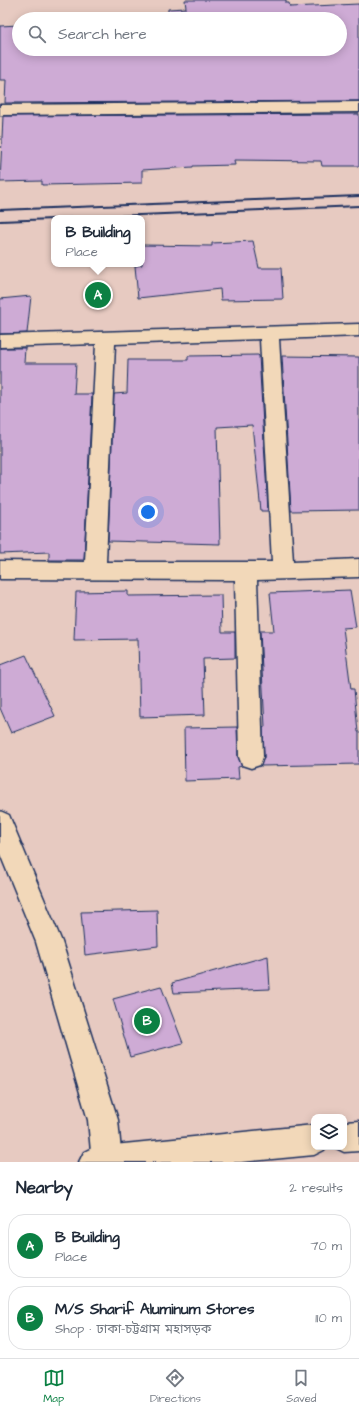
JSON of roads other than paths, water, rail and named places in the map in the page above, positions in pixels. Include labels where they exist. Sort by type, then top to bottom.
[{"type":"main road","points":[[0,110],[359,106]]},
{"type":"main road","points":[[0,341],[359,330]]},
{"type":"main road","points":[[270,333],[283,571]]},
{"type":"main road","points":[[95,571],[106,338]]},
{"type":"main road","points":[[0,570],[283,571],[359,568]]},
{"type":"main road","points":[[246,570],[251,757]]},
{"type":"main road","points":[[0,823],[49,942],[103,1120],[102,1162],[311,1140]]},
{"type":"main road","points":[[347,1137],[359,1136]]},
{"type":"railway","points":[[0,210],[359,196]]},
{"type":"railway","points":[[140,215],[359,206]]},
{"type":"railway","points":[[0,221],[51,219]]},
{"type":"place","name":"B Building","points":[[98,295]]},
{"type":"place","name":"M/S Sharif Aluminum Stores","points":[[147,1021]]}]
